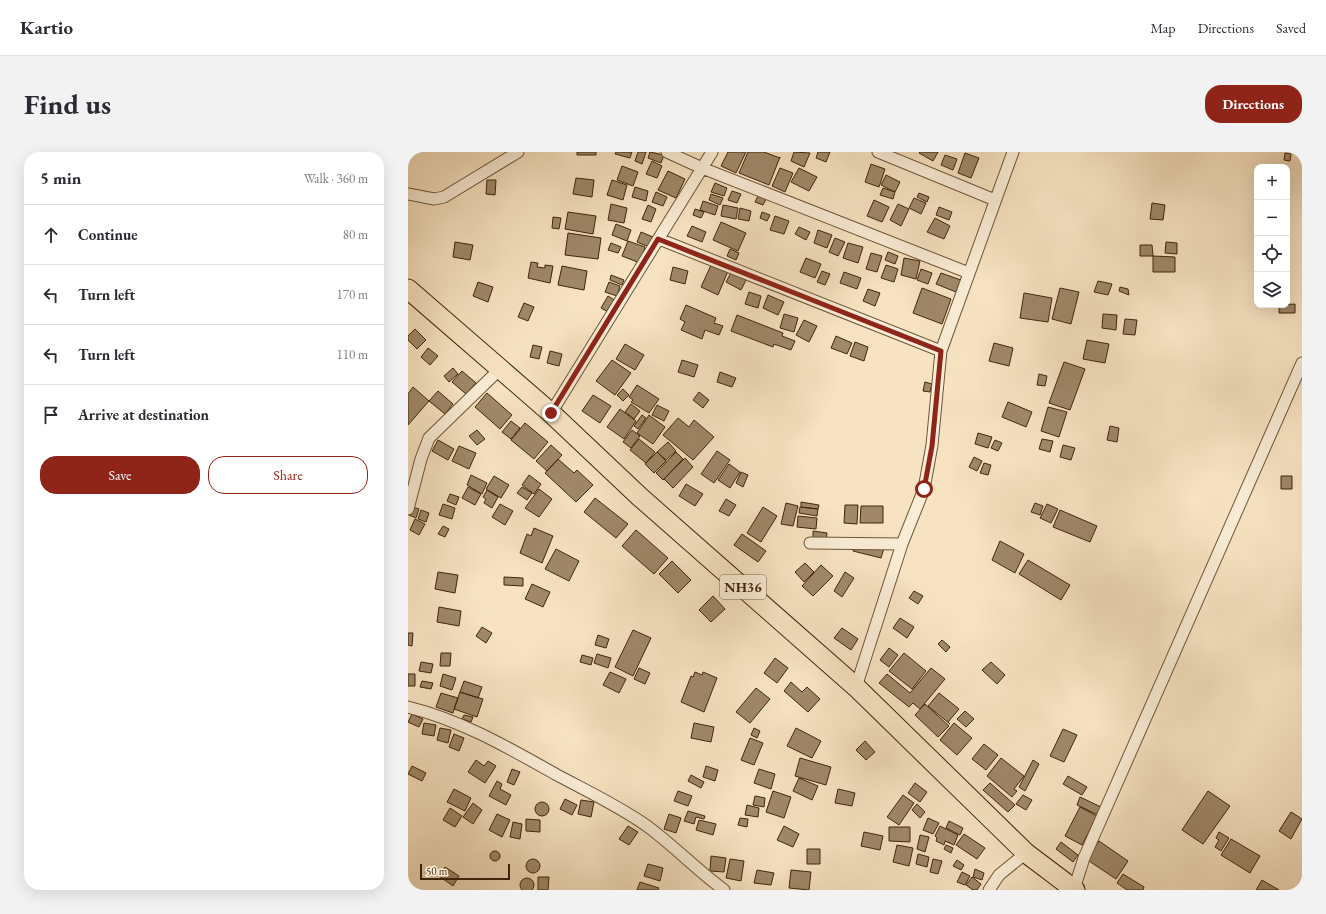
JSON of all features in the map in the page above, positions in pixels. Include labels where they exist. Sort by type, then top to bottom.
[{"type":"highway","name":"NH36","points":[[411,297],[500,369],[551,413],[640,496],[856,687],[1026,853],[1074,890]]},
{"type":"street","points":[[408,194],[434,199],[444,198],[518,152]]},
{"type":"street","points":[[667,152],[702,168],[969,273]]},
{"type":"street","points":[[551,413],[712,152]]},
{"type":"street","points":[[878,152],[995,200]]},
{"type":"street","points":[[856,687],[902,544],[924,489],[932,446],[941,351],[1012,152]]},
{"type":"street","points":[[658,239],[941,351]]},
{"type":"street","points":[[1074,890],[1084,858],[1302,363]]},
{"type":"street","points":[[408,509],[421,459],[429,438],[500,369]]},
{"type":"street","points":[[810,543],[902,544]]},
{"type":"street","points":[[408,707],[432,713],[490,738],[609,803],[646,826],[670,844],[724,890]]},
{"type":"street","points":[[989,890],[999,874],[1026,853]]},
{"type":"building","points":[[577,152],[596,152],[596,155],[577,155]]},
{"type":"building","points":[[616,152],[632,152],[630,158],[615,154]]},
{"type":"building","points":[[638,152],[646,152],[642,164],[635,161]]},
{"type":"building","points":[[650,152],[664,155],[661,163],[648,158]]},
{"type":"building","points":[[728,152],[746,152],[736,173],[721,166]]},
{"type":"building","points":[[748,152],[764,152],[780,158],[769,185],[739,173]]},
{"type":"building","points":[[794,152],[810,153],[804,167],[791,161]]},
{"type":"building","points":[[818,152],[830,152],[826,162],[816,158]]},
{"type":"building","points":[[938,152],[933,161],[919,153]]},
{"type":"building","points":[[965,153],[979,158],[971,178],[958,173]]},
{"type":"building","points":[[1285,153],[1291,154],[1290,161],[1284,160]]},
{"type":"building","points":[[945,155],[957,159],[953,170],[941,165]]},
{"type":"building","points":[[652,161],[662,166],[657,178],[646,174]]},
{"type":"building","points":[[871,164],[885,169],[879,187],[865,182]]},
{"type":"building","points":[[622,166],[638,172],[633,186],[617,180]]},
{"type":"building","points":[[780,168],[793,173],[785,192],[772,186]]},
{"type":"building","points":[[799,168],[817,177],[809,191],[791,182]]},
{"type":"building","points":[[668,171],[685,179],[676,198],[658,190]]},
{"type":"building","points":[[886,175],[900,182],[895,192],[881,185]]},
{"type":"building","points":[[576,178],[594,180],[592,197],[573,194]]},
{"type":"building","points":[[487,180],[496,180],[495,195],[486,194]]},
{"type":"building","points":[[612,180],[627,185],[623,200],[607,195]]},
{"type":"building","points":[[715,183],[727,188],[724,196],[711,192]]},
{"type":"building","points":[[635,187],[648,191],[646,201],[632,197]]},
{"type":"building","points":[[883,188],[895,192],[893,199],[880,195]]},
{"type":"building","points":[[732,191],[741,194],[737,203],[728,200]]},
{"type":"building","points":[[656,192],[667,197],[663,206],[652,202]]},
{"type":"building","points":[[919,193],[929,197],[927,202],[917,197]]},
{"type":"building","points":[[711,194],[723,198],[720,205],[709,200]]},
{"type":"building","points":[[758,196],[766,199],[763,205],[755,202]]},
{"type":"building","points":[[914,198],[926,203],[921,214],[909,208]]},
{"type":"building","points":[[874,200],[889,207],[882,222],[867,216]]},
{"type":"building","points":[[703,201],[718,206],[715,215],[700,210]]},
{"type":"building","points":[[1152,203],[1165,205],[1163,220],[1150,219]]},
{"type":"building","points":[[611,204],[627,208],[624,223],[608,220]]},
{"type":"building","points":[[898,204],[909,209],[901,226],[890,220]]},
{"type":"building","points":[[648,205],[656,209],[651,222],[642,219]]},
{"type":"building","points":[[723,205],[738,208],[736,219],[721,216]]},
{"type":"building","points":[[939,207],[952,212],[949,220],[936,215]]},
{"type":"building","points":[[740,208],[751,211],[749,221],[738,219]]},
{"type":"building","points":[[695,209],[704,212],[701,218],[693,215]]},
{"type":"building","points":[[568,212],[596,216],[593,234],[565,229]]},
{"type":"building","points":[[762,212],[770,215],[767,221],[760,218]]},
{"type":"building","points":[[775,216],[789,221],[784,234],[770,230]]},
{"type":"building","points":[[553,217],[561,218],[559,229],[552,228]]},
{"type":"building","points":[[935,218],[950,226],[944,239],[927,232]]},
{"type":"building","points":[[721,222],[746,233],[738,251],[713,240]]},
{"type":"building","points":[[616,224],[631,230],[627,241],[612,235]]},
{"type":"building","points":[[692,226],[706,232],[702,242],[687,236]]},
{"type":"building","points":[[799,227],[810,232],[806,240],[795,234]]},
{"type":"building","points":[[818,230],[832,235],[827,248],[814,243]]},
{"type":"building","points":[[641,232],[653,237],[649,247],[637,242]]},
{"type":"building","points":[[568,233],[601,238],[598,259],[565,255]]},
{"type":"building","points":[[835,238],[845,242],[838,256],[829,252]]},
{"type":"building","points":[[628,241],[645,247],[640,263],[622,256]]},
{"type":"building","points":[[455,242],[473,245],[470,260],[453,257]]},
{"type":"building","points":[[1166,242],[1177,243],[1177,254],[1165,253]]},
{"type":"building","points":[[611,243],[621,247],[618,253],[608,250]]},
{"type":"building","points":[[848,243],[863,247],[858,263],[843,258]]},
{"type":"building","points":[[1140,245],[1152,245],[1153,256],[1140,256]]},
{"type":"building","points":[[730,249],[739,253],[736,260],[727,256]]},
{"type":"building","points":[[888,252],[898,256],[895,264],[885,260]]},
{"type":"building","points":[[871,253],[882,256],[877,272],[866,269]]},
{"type":"building","points":[[1153,256],[1175,257],[1175,272],[1153,272]]},
{"type":"building","points":[[806,258],[821,264],[815,278],[800,272]]},
{"type":"building","points":[[904,258],[920,261],[916,279],[901,275]]},
{"type":"building","points":[[531,262],[538,263],[537,267],[545,268],[545,265],[553,266],[550,283],[528,278]]},
{"type":"building","points":[[712,263],[728,271],[718,295],[701,287]]},
{"type":"building","points":[[886,265],[898,269],[894,282],[881,278]]},
{"type":"building","points":[[562,266],[587,271],[584,290],[558,285]]},
{"type":"building","points":[[673,267],[688,271],[685,284],[670,280]]},
{"type":"building","points":[[733,269],[748,276],[741,290],[726,282]]},
{"type":"building","points":[[921,269],[932,273],[928,284],[917,280]]},
{"type":"building","points":[[822,271],[830,274],[825,285],[817,282]]},
{"type":"building","points":[[844,272],[861,278],[857,289],[840,283]]},
{"type":"building","points":[[941,273],[961,280],[956,292],[936,284]]},
{"type":"building","points":[[611,275],[624,280],[622,285],[610,280]]},
{"type":"building","points":[[1098,281],[1112,284],[1108,295],[1094,292]]},
{"type":"building","points":[[478,282],[493,287],[488,302],[473,296]]},
{"type":"building","points":[[609,282],[620,286],[617,296],[605,292]]},
{"type":"building","points":[[1120,287],[1128,289],[1129,295],[1119,291]]},
{"type":"building","points":[[922,288],[951,299],[942,324],[913,313]]},
{"type":"building","points":[[1060,288],[1079,292],[1071,324],[1052,319]]},
{"type":"building","points":[[868,289],[880,293],[875,306],[863,301]]},
{"type":"building","points":[[749,292],[761,296],[758,308],[745,304]]},
{"type":"building","points":[[1024,293],[1052,298],[1048,322],[1020,318]]},
{"type":"building","points":[[768,295],[784,302],[778,315],[763,308]]},
{"type":"building","points":[[608,296],[616,301],[610,313],[601,308]]},
{"type":"building","points":[[524,303],[534,307],[528,321],[518,317]]},
{"type":"building","points":[[1290,304],[1295,304],[1295,313],[1279,313],[1279,308],[1290,308]]},
{"type":"building","points":[[686,305],[716,318],[714,323],[723,326],[719,335],[705,330],[702,339],[681,330],[685,322],[680,319]]},
{"type":"building","points":[[784,314],[798,318],[794,332],[780,328]]},
{"type":"building","points":[[1103,314],[1117,315],[1116,330],[1102,328]]},
{"type":"building","points":[[737,315],[783,333],[782,336],[795,341],[791,350],[774,344],[773,347],[731,331]]},
{"type":"building","points":[[1125,319],[1137,320],[1135,335],[1123,334]]},
{"type":"building","points":[[804,320],[817,326],[809,342],[796,335]]},
{"type":"building","points":[[415,329],[426,340],[417,349],[408,340],[408,336]]},
{"type":"building","points":[[836,336],[852,343],[847,354],[831,348]]},
{"type":"building","points":[[1087,340],[1109,344],[1105,363],[1083,359]]},
{"type":"building","points":[[855,342],[868,347],[864,361],[850,356]]},
{"type":"building","points":[[994,343],[1013,348],[1009,366],[989,361]]},
{"type":"building","points":[[625,344],[644,355],[635,370],[616,359]]},
{"type":"building","points":[[533,345],[542,347],[539,359],[530,357]]},
{"type":"building","points":[[428,348],[438,356],[430,365],[421,357]]},
{"type":"building","points":[[550,351],[562,354],[559,366],[547,363]]},
{"type":"building","points":[[612,360],[631,373],[615,395],[596,381]]},
{"type":"building","points":[[682,360],[698,365],[694,377],[678,372]]},
{"type":"building","points":[[1064,362],[1085,369],[1070,410],[1049,403]]},
{"type":"building","points":[[453,368],[458,374],[449,382],[444,376]]},
{"type":"building","points":[[462,371],[476,383],[466,394],[452,382]]},
{"type":"building","points":[[720,372],[736,378],[732,387],[717,382]]},
{"type":"building","points":[[1039,374],[1047,376],[1045,386],[1037,385]]},
{"type":"building","points":[[925,382],[932,384],[930,392],[923,391]]},
{"type":"building","points":[[637,385],[659,399],[649,413],[631,402],[633,400],[629,397]]},
{"type":"building","points":[[413,387],[429,401],[408,425],[408,394]]},
{"type":"building","points":[[623,389],[629,395],[623,401],[617,395]]},
{"type":"building","points":[[438,391],[453,404],[445,414],[429,401]]},
{"type":"building","points":[[699,392],[709,400],[703,408],[693,400]]},
{"type":"building","points":[[487,393],[512,415],[500,429],[475,407]]},
{"type":"building","points":[[593,395],[611,406],[600,423],[582,411]]},
{"type":"building","points":[[1008,402],[1032,412],[1026,427],[1002,417]]},
{"type":"building","points":[[631,404],[640,411],[634,419],[625,412]]},
{"type":"building","points":[[657,405],[669,411],[664,421],[652,415]]},
{"type":"building","points":[[1048,407],[1067,412],[1059,437],[1041,431]]},
{"type":"building","points":[[620,409],[636,421],[624,439],[607,427]]},
{"type":"building","points":[[642,415],[646,418],[638,429],[634,426]]},
{"type":"building","points":[[649,415],[665,427],[653,444],[637,433]]},
{"type":"building","points":[[678,418],[689,427],[694,420],[714,437],[693,460],[663,435]]},
{"type":"building","points":[[511,421],[520,428],[511,439],[502,432]]},
{"type":"building","points":[[525,423],[548,442],[534,459],[511,440]]},
{"type":"building","points":[[1110,426],[1119,428],[1117,442],[1107,440]]},
{"type":"building","points":[[477,430],[485,439],[477,445],[469,436]]},
{"type":"building","points":[[632,430],[640,436],[631,448],[623,442]]},
{"type":"building","points":[[978,433],[992,437],[988,448],[975,444]]},
{"type":"building","points":[[639,439],[655,452],[646,463],[630,450]]},
{"type":"building","points":[[1042,439],[1053,441],[1050,452],[1039,449]]},
{"type":"building","points":[[438,440],[454,449],[448,460],[432,451]]},
{"type":"building","points":[[995,440],[1002,443],[998,451],[991,448]]},
{"type":"building","points":[[668,442],[676,451],[666,460],[657,452]]},
{"type":"building","points":[[551,445],[562,455],[547,471],[536,461]]},
{"type":"building","points":[[1063,445],[1075,448],[1071,460],[1060,457]]},
{"type":"building","points":[[459,446],[476,453],[469,469],[452,461]]},
{"type":"building","points":[[717,451],[730,460],[714,483],[701,474]]},
{"type":"building","points":[[657,452],[666,461],[654,473],[645,464]]},
{"type":"building","points":[[676,452],[683,459],[663,480],[656,473]]},
{"type":"building","points":[[974,457],[982,461],[977,471],[969,467]]},
{"type":"building","points":[[685,458],[693,467],[673,488],[664,479]]},
{"type":"building","points":[[558,459],[574,473],[577,470],[593,485],[576,502],[545,473]]},
{"type":"building","points":[[984,463],[991,465],[988,475],[980,473]]},
{"type":"building","points":[[729,464],[740,472],[730,488],[718,480]]},
{"type":"building","points":[[741,472],[748,475],[743,487],[736,483]]},
{"type":"building","points":[[471,475],[487,483],[482,494],[467,485]]},
{"type":"building","points":[[529,475],[541,484],[534,494],[522,485]]},
{"type":"building","points":[[494,476],[509,485],[501,498],[486,489]]},
{"type":"building","points":[[1281,476],[1292,476],[1292,489],[1281,489]]},
{"type":"building","points":[[686,484],[703,494],[695,506],[679,496]]},
{"type":"building","points":[[468,487],[481,494],[475,505],[462,498]]},
{"type":"building","points":[[522,487],[532,493],[527,500],[517,493]]},
{"type":"building","points":[[539,489],[552,499],[539,517],[525,508]]},
{"type":"building","points":[[487,490],[498,497],[492,508],[484,503],[486,499],[483,497]]},
{"type":"building","points":[[450,494],[459,497],[456,505],[447,501]]},
{"type":"building","points":[[595,498],[628,524],[616,538],[584,512]]},
{"type":"building","points":[[726,499],[736,505],[729,516],[719,511]]},
{"type":"building","points":[[801,502],[819,505],[818,509],[801,507]]},
{"type":"building","points":[[786,503],[798,506],[793,526],[781,524]]},
{"type":"building","points":[[1035,503],[1043,506],[1040,515],[1031,512]]},
{"type":"building","points":[[443,504],[455,508],[452,519],[439,515]]},
{"type":"building","points":[[500,504],[513,511],[505,525],[492,517]]},
{"type":"building","points":[[1047,504],[1058,509],[1051,523],[1040,518]]},
{"type":"building","points":[[845,505],[858,505],[857,524],[844,523]]},
{"type":"building","points":[[861,506],[883,506],[883,523],[860,523]]},
{"type":"building","points":[[412,507],[419,509],[416,518],[409,515]]},
{"type":"building","points":[[763,507],[777,516],[761,542],[747,533]]},
{"type":"building","points":[[800,507],[818,509],[817,516],[799,513]]},
{"type":"building","points":[[421,510],[429,513],[426,522],[418,519]]},
{"type":"building","points":[[1060,510],[1097,526],[1090,542],[1053,527]]},
{"type":"building","points":[[798,516],[817,518],[816,529],[797,527]]},
{"type":"building","points":[[415,519],[425,524],[419,535],[410,530]]},
{"type":"building","points":[[443,526],[449,529],[445,537],[438,534]]},
{"type":"building","points":[[534,528],[553,536],[542,563],[520,553],[527,534],[531,536]]},
{"type":"building","points":[[636,530],[668,558],[654,574],[622,546]]},
{"type":"building","points":[[813,531],[827,533],[826,541],[813,539]]},
{"type":"building","points":[[742,534],[766,551],[758,562],[734,545]]},
{"type":"building","points":[[856,540],[884,548],[881,558],[853,551]]},
{"type":"building","points":[[1000,541],[1024,554],[1015,573],[992,560]]},
{"type":"building","points":[[556,549],[579,561],[569,581],[545,569]]},
{"type":"building","points":[[1028,560],[1070,585],[1061,600],[1019,574]]},
{"type":"building","points":[[672,561],[691,580],[678,593],[659,574]]},
{"type":"building","points":[[805,563],[814,572],[804,582],[795,572]]},
{"type":"building","points":[[821,565],[833,576],[813,596],[802,586]]},
{"type":"building","points":[[438,572],[458,575],[455,593],[435,589]]},
{"type":"building","points":[[845,572],[854,578],[842,597],[834,591]]},
{"type":"building","points":[[504,577],[523,578],[523,586],[504,585]]},
{"type":"building","points":[[532,584],[550,592],[543,607],[525,599]]},
{"type":"building","points":[[914,591],[923,596],[918,604],[909,598]]},
{"type":"building","points":[[713,596],[725,609],[711,622],[699,610]]},
{"type":"building","points":[[439,607],[461,611],[459,626],[437,622]]},
{"type":"building","points":[[900,618],[914,627],[907,638],[893,628]]},
{"type":"building","points":[[482,627],[492,633],[486,643],[476,636]]},
{"type":"building","points":[[842,628],[858,639],[851,650],[834,638]]},
{"type":"building","points":[[633,630],[651,638],[633,676],[615,667]]},
{"type":"building","points":[[408,633],[413,633],[412,646],[408,645]]},
{"type":"building","points":[[598,635],[609,639],[606,648],[595,645]]},
{"type":"building","points":[[942,640],[950,647],[946,652],[938,644]]},
{"type":"building","points":[[889,648],[898,655],[889,667],[880,660]]},
{"type":"building","points":[[441,653],[451,653],[450,666],[440,666]]},
{"type":"building","points":[[904,653],[926,671],[912,689],[889,671]]},
{"type":"building","points":[[597,654],[611,658],[608,668],[594,663]]},
{"type":"building","points":[[582,655],[593,658],[591,665],[580,662]]},
{"type":"building","points":[[775,658],[788,668],[777,683],[764,673]]},
{"type":"building","points":[[421,662],[433,664],[431,673],[419,671]]},
{"type":"building","points":[[991,662],[1005,675],[997,684],[982,670]]},
{"type":"building","points":[[639,668],[650,673],[645,684],[634,679]]},
{"type":"building","points":[[931,668],[945,679],[920,709],[913,703],[909,707],[879,683],[887,674],[910,693]]},
{"type":"building","points":[[610,672],[626,679],[619,693],[603,685]]},
{"type":"building","points":[[695,672],[702,675],[703,672],[717,678],[704,712],[681,702],[691,676],[693,677]]},
{"type":"building","points":[[408,674],[415,674],[415,686],[408,686]]},
{"type":"building","points":[[443,674],[456,678],[452,690],[440,686]]},
{"type":"building","points":[[422,681],[433,683],[431,689],[420,687]]},
{"type":"building","points":[[464,681],[482,687],[478,698],[460,692]]},
{"type":"building","points":[[791,682],[802,692],[807,687],[820,699],[808,712],[784,691]]},
{"type":"building","points":[[756,688],[770,699],[750,723],[736,712]]},
{"type":"building","points":[[460,692],[483,699],[477,717],[454,709]]},
{"type":"building","points":[[441,693],[458,698],[453,713],[436,707]]},
{"type":"building","points":[[939,693],[959,709],[948,722],[950,724],[928,706]]},
{"type":"building","points":[[925,704],[949,726],[938,737],[915,715]]},
{"type":"building","points":[[965,711],[974,719],[966,727],[957,719]]},
{"type":"building","points":[[412,714],[423,719],[419,727],[408,722]]},
{"type":"building","points":[[464,715],[473,717],[471,722],[462,719]]},
{"type":"building","points":[[424,723],[436,725],[434,736],[422,734]]},
{"type":"building","points":[[694,723],[714,727],[711,742],[691,738]]},
{"type":"building","points":[[954,723],[972,738],[957,755],[940,740]]},
{"type":"building","points":[[440,728],[451,730],[448,743],[437,740]]},
{"type":"building","points":[[754,728],[760,731],[757,738],[751,735]]},
{"type":"building","points":[[796,728],[821,741],[812,758],[787,746]]},
{"type":"building","points":[[1063,729],[1077,735],[1064,762],[1050,756]]},
{"type":"building","points":[[454,734],[464,738],[459,751],[449,747]]},
{"type":"building","points":[[750,738],[763,743],[754,765],[741,760]]},
{"type":"building","points":[[865,741],[875,752],[866,760],[856,750]]},
{"type":"building","points":[[984,744],[998,755],[986,770],[972,759]]},
{"type":"building","points":[[800,758],[831,767],[826,785],[795,776]]},
{"type":"building","points":[[1001,758],[1024,776],[1014,789],[1017,791],[1012,797],[987,776]]},
{"type":"building","points":[[476,760],[484,766],[488,761],[496,766],[485,783],[468,772]]},
{"type":"building","points":[[1033,760],[1039,764],[1025,791],[1019,787]]},
{"type":"building","points":[[412,766],[426,773],[422,781],[408,774]]},
{"type":"building","points":[[706,766],[718,770],[715,781],[703,777]]},
{"type":"building","points":[[512,769],[520,772],[514,785],[507,782]]},
{"type":"building","points":[[759,769],[775,774],[771,789],[754,783]]},
{"type":"building","points":[[691,775],[704,782],[701,788],[688,781]]},
{"type":"building","points":[[1068,776],[1087,787],[1082,795],[1063,784]]},
{"type":"building","points":[[799,778],[818,786],[812,800],[793,791]]},
{"type":"building","points":[[497,781],[502,784],[500,789],[511,795],[506,805],[489,796]]},
{"type":"building","points":[[915,783],[927,792],[920,802],[908,793]]},
{"type":"building","points":[[990,783],[1015,805],[1008,812],[983,790]]},
{"type":"building","points":[[454,789],[471,798],[465,811],[447,802]]},
{"type":"building","points":[[838,789],[855,793],[852,806],[835,803]]},
{"type":"building","points":[[678,791],[692,796],[688,806],[674,801]]},
{"type":"building","points":[[773,791],[791,797],[784,818],[766,812]]},
{"type":"building","points":[[1208,791],[1230,806],[1203,844],[1182,830]]},
{"type":"building","points":[[903,795],[914,803],[899,825],[887,817]]},
{"type":"building","points":[[1023,795],[1032,800],[1026,810],[1016,804]]},
{"type":"building","points":[[755,796],[765,798],[764,807],[753,805]]},
{"type":"building","points":[[1080,797],[1101,807],[1098,815],[1077,805]]},
{"type":"building","points":[[565,799],[577,805],[572,815],[560,809]]},
{"type":"building","points":[[581,800],[594,802],[591,817],[578,814]]},
{"type":"building","points":[[539,802],[545,802],[549,806],[549,812],[545,816],[539,816],[535,812],[535,806]]},
{"type":"building","points":[[473,803],[482,810],[473,824],[463,817]]},
{"type":"building","points":[[917,804],[925,812],[920,818],[912,810]]},
{"type":"building","points":[[747,805],[759,808],[758,817],[745,815]]},
{"type":"building","points":[[1080,807],[1097,816],[1082,845],[1065,836]]},
{"type":"building","points":[[450,808],[462,816],[455,827],[443,820]]},
{"type":"building","points":[[688,811],[705,816],[704,819],[696,817],[694,824],[684,821]]},
{"type":"building","points":[[1291,812],[1302,819],[1291,839],[1279,831]]},
{"type":"building","points":[[497,814],[510,820],[502,837],[489,830]]},
{"type":"building","points":[[669,814],[681,818],[676,833],[664,829]]},
{"type":"building","points":[[740,818],[748,819],[747,827],[738,825]]},
{"type":"building","points":[[928,818],[939,823],[933,834],[923,830]]},
{"type":"building","points":[[526,819],[540,820],[540,832],[526,831]]},
{"type":"building","points":[[699,820],[716,824],[713,835],[696,830]]},
{"type":"building","points":[[949,821],[963,828],[960,835],[946,828]]},
{"type":"building","points":[[513,822],[522,824],[520,839],[510,837]]},
{"type":"building","points":[[628,826],[638,832],[629,845],[619,839]]},
{"type":"building","points":[[784,826],[799,834],[793,847],[777,840]]},
{"type":"building","points":[[940,826],[958,835],[954,845],[945,841],[944,845],[936,841],[937,838],[935,836]]},
{"type":"building","points":[[889,827],[910,827],[910,842],[889,841]]},
{"type":"building","points":[[864,832],[883,836],[880,850],[861,846]]},
{"type":"building","points":[[1219,832],[1229,838],[1221,851],[1215,847],[1219,840],[1216,838]]},
{"type":"building","points":[[964,834],[985,848],[977,859],[956,845]]},
{"type":"building","points":[[920,835],[929,837],[925,852],[917,849]]},
{"type":"building","points":[[1231,839],[1260,856],[1250,873],[1221,855]]},
{"type":"building","points":[[1099,841],[1128,861],[1116,879],[1086,859]]},
{"type":"building","points":[[1061,842],[1078,855],[1073,862],[1056,849]]},
{"type":"building","points":[[897,845],[913,848],[909,866],[893,862]]},
{"type":"building","points":[[946,845],[953,848],[951,853],[944,849]]},
{"type":"building","points":[[807,849],[820,849],[820,864],[807,864]]},
{"type":"building","points":[[493,851],[497,851],[499,852],[499,860],[493,861],[490,858],[490,854]]},
{"type":"building","points":[[918,854],[929,857],[927,867],[916,864]]},
{"type":"building","points":[[711,856],[726,858],[724,872],[710,871]]},
{"type":"building","points":[[530,859],[536,859],[540,863],[540,869],[536,873],[530,873],[526,869],[526,863]]},
{"type":"building","points":[[730,859],[744,861],[741,881],[726,878]]},
{"type":"building","points":[[933,859],[942,861],[938,874],[930,872]]},
{"type":"building","points":[[957,860],[964,865],[961,870],[953,866]]},
{"type":"building","points":[[648,864],[663,868],[660,881],[644,876]]},
{"type":"building","points":[[445,867],[459,876],[453,886],[439,876]]},
{"type":"building","points":[[975,869],[984,873],[982,880],[973,877]]},
{"type":"building","points":[[757,870],[774,873],[771,885],[754,883]]},
{"type":"building","points":[[791,870],[811,872],[809,890],[789,888]]},
{"type":"building","points":[[962,872],[970,876],[965,885],[957,882]]},
{"type":"building","points":[[1123,874],[1144,887],[1143,890],[1127,890],[1117,883]]},
{"type":"building","points":[[538,877],[549,877],[548,890],[538,890]]},
{"type":"building","points":[[972,877],[981,884],[977,890],[973,890],[966,885]]},
{"type":"building","points":[[527,878],[532,880],[534,885],[532,890],[527,892],[522,890],[520,885],[522,880]]},
{"type":"building","points":[[1262,880],[1279,890],[1256,890]]},
{"type":"building","points":[[640,882],[659,888],[658,890],[637,890]]},
{"type":"route","points":[[551,413],[658,239],[941,351],[932,446],[924,489]]}]
